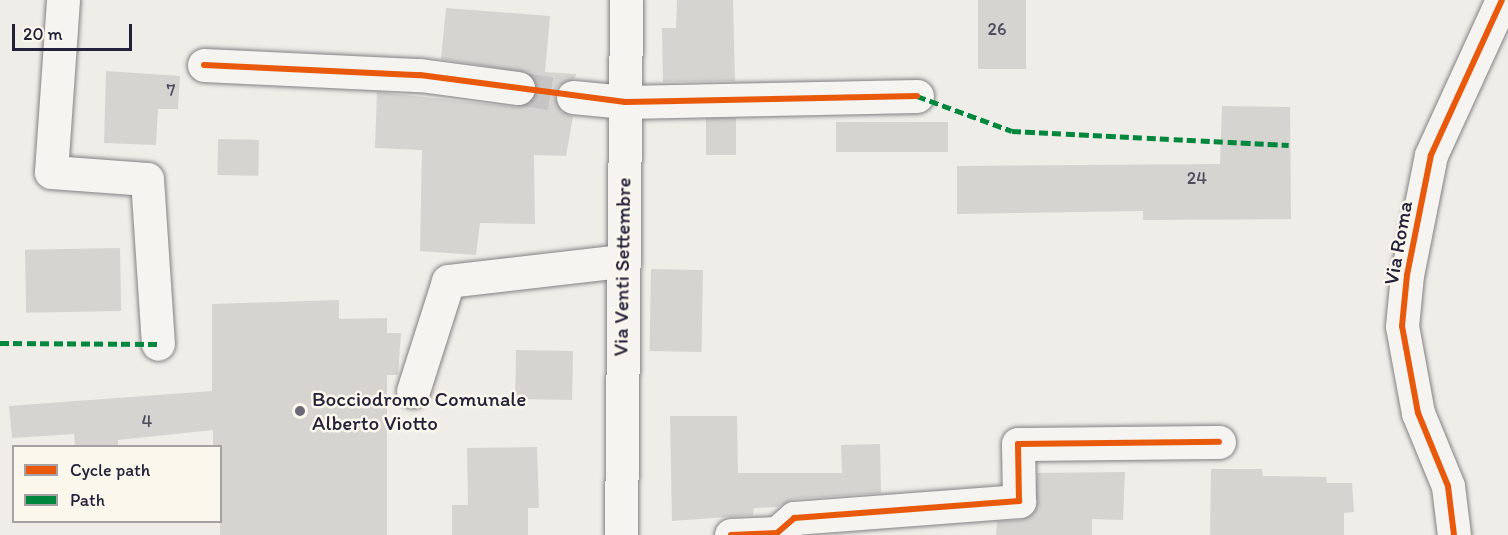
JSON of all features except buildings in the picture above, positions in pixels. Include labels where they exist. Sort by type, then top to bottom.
[{"type":"street","points":[[63,0],[51,172],[147,179],[158,344]]},
{"type":"street","name":"Via Venti Settembre","points":[[621,535],[621,261],[626,0]]},
{"type":"street","name":"Via Roma","points":[[1454,535],[1449,486],[1418,413],[1402,326],[1407,275],[1431,155],[1502,0]]},
{"type":"street","points":[[204,65],[420,75],[518,88]]},
{"type":"street","points":[[573,97],[625,102],[918,96]]},
{"type":"street","points":[[413,391],[448,281],[621,261]]},
{"type":"street","points":[[731,535],[777,533],[794,518],[1019,501],[1018,444],[1219,442]]},
{"type":"tunnel","points":[[518,88],[573,97]]},
{"type":"marked path","points":[[917,96],[1012,131],[1289,145]]},
{"type":"marked path","points":[[0,343],[158,344]]},
{"type":"cycle path","points":[[1454,535],[1448,486],[1418,413],[1402,326],[1407,275],[1431,155],[1502,0]]},
{"type":"cycle path","points":[[204,65],[420,75],[625,102],[917,96]]},
{"type":"cycle path","points":[[731,535],[777,533],[794,518],[1019,501],[1018,444],[1219,442]]},
{"type":"place","name":"Bocciodromo Comunale Alberto Viotto","points":[[300,411]]}]
